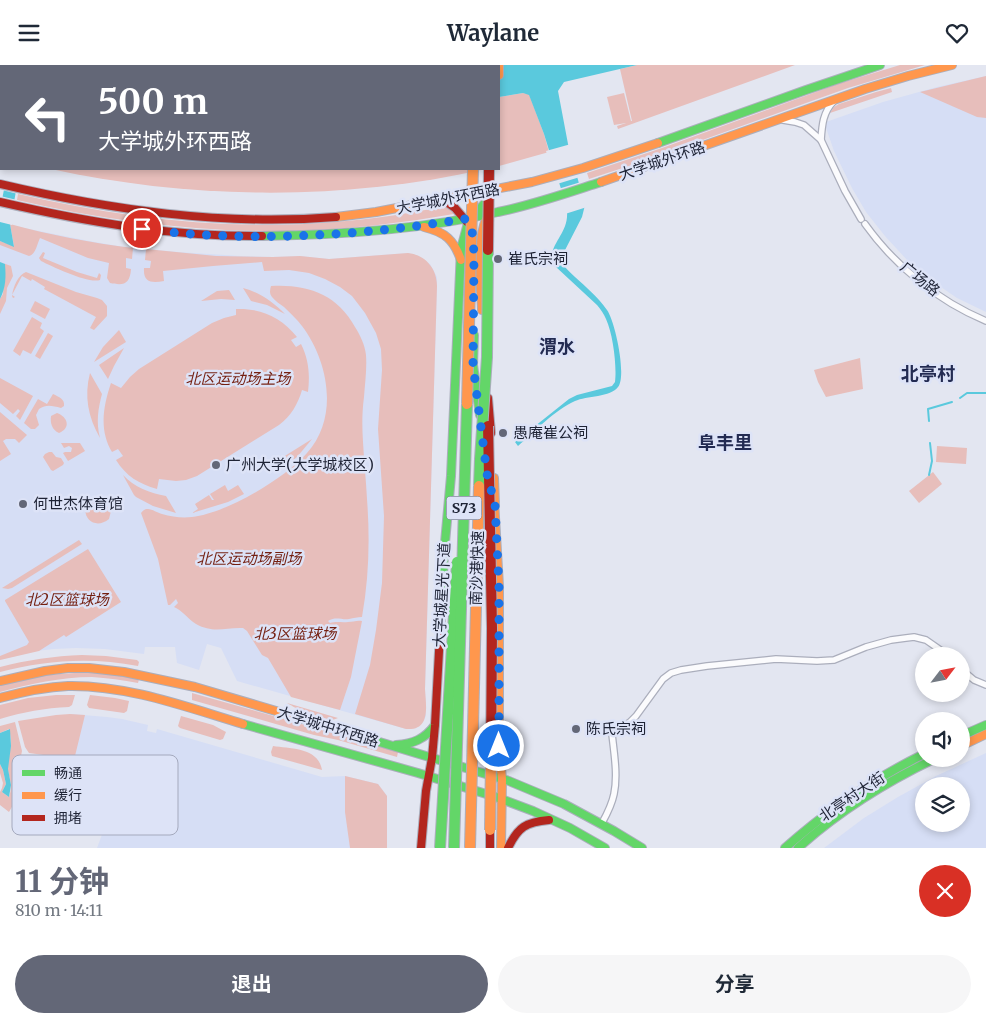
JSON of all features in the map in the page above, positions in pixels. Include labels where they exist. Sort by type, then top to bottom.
[{"type":"main road","name":"大学城外环西路","points":[[0,184],[77,201],[152,212],[209,217],[300,219],[335,217],[388,210],[544,179],[584,168],[880,65]]},
{"type":"main road","points":[[776,120],[837,98],[952,65]]},
{"type":"main road","name":"大学城外环路","points":[[548,199],[776,120]]},
{"type":"main road","name":"南沙港快速","points":[[454,848],[473,170]]},
{"type":"main road","name":"南沙港快速","points":[[470,848],[480,459],[487,357],[489,170]]},
{"type":"main road","name":"大学城星光下道","points":[[421,848],[435,725],[451,476],[461,260],[468,220],[497,189]]},
{"type":"main road","points":[[442,199],[468,220],[472,230],[474,253],[473,365],[487,474],[495,505]]},
{"type":"main road","name":"大学城外环西路","points":[[0,202],[105,224],[153,230],[207,235],[288,237],[359,233],[468,220],[548,199]]},
{"type":"main road","points":[[490,213],[484,221],[482,229],[482,312],[499,586],[499,746],[502,779],[501,848]]},
{"type":"main road","points":[[419,226],[443,233],[448,237],[456,248],[461,260]]},
{"type":"main road","points":[[487,357],[493,616],[490,848]]},
{"type":"main road","points":[[440,848],[466,414]]},
{"type":"main road","name":"大学城中环西路","points":[[0,681],[34,673],[89,668],[124,671],[195,687],[502,779],[544,795],[602,823],[642,848]]},
{"type":"main road","name":"大学城中环西路","points":[[0,698],[56,687],[90,687],[129,692],[160,699],[429,776],[520,805],[589,838],[604,848]]},
{"type":"main road","points":[[387,745],[414,743],[427,735],[435,725]]},
{"type":"main road","points":[[970,732],[986,725]]},
{"type":"main road","points":[[970,742],[986,735]]},
{"type":"main road","name":"北亭村大街","points":[[785,848],[816,821],[853,794],[896,767],[915,758]]},
{"type":"main road","name":"北亭村大街","points":[[798,848],[865,796],[918,767]]},
{"type":"main road","points":[[508,848],[515,834],[524,825],[551,819]]},
{"type":"street","points":[[821,140],[825,114],[837,98]]},
{"type":"street","name":"广场路","points":[[776,120],[799,123],[807,127],[821,140],[845,191],[863,222],[889,253],[922,283],[949,302],[986,321]]},
{"type":"street","points":[[602,823],[614,793],[615,773],[612,734],[636,717],[663,679],[671,673],[707,665],[776,659],[834,660],[891,640],[914,637],[926,640],[936,647]]},
{"type":"street","points":[[970,677],[986,685]]},
{"type":"shaded area","points":[[986,76],[986,312],[957,298],[938,285],[908,261],[885,236],[866,212],[852,188],[834,151],[825,125],[826,122],[883,102]]},
{"type":"shaded area","name":"广州大学(大学城校区)","points":[[0,222],[124,247],[240,256],[300,256],[329,259],[408,253],[419,256],[430,264],[437,277],[437,286],[425,689],[426,716],[420,725],[406,729],[237,681],[221,648],[207,644],[199,670],[177,663],[175,647],[145,647],[144,654],[105,649],[54,649],[36,651],[0,660]]},
{"type":"shaded area","points":[[71,714],[107,717],[148,725],[147,731],[156,733],[157,729],[322,777],[345,776],[378,784],[387,796],[387,848],[97,848],[102,835],[178,835],[178,755],[58,755]]},
{"type":"shaded area","points":[[986,753],[986,848],[824,848],[864,818],[915,788],[915,832],[970,832],[970,777],[934,777],[956,767],[970,767],[970,760]]},
{"type":"green space","points":[[637,65],[795,65],[618,129],[617,126],[626,123],[614,125],[607,97],[624,93],[632,121],[620,69]]},
{"type":"green space","points":[[900,65],[925,65],[848,88],[589,179],[587,173],[662,148],[838,84]]},
{"type":"green space","points":[[986,76],[986,118],[977,117],[920,92]]},
{"type":"green space","points":[[891,88],[892,92],[830,113],[839,104]]},
{"type":"green space","points":[[523,93],[529,94],[549,152],[500,166],[500,97]]},
{"type":"green space","points":[[56,170],[481,170],[378,187],[268,193],[159,187]]},
{"type":"green space","points":[[18,194],[136,216],[255,225],[335,222],[422,211],[451,205],[460,213],[352,228],[287,231],[219,230],[151,224],[84,214],[17,200]]},
{"type":"green space","points":[[10,224],[40,232],[133,248],[132,259],[126,258],[126,268],[131,269],[128,281],[123,284],[110,283],[107,278],[109,263],[88,258],[40,238],[35,251],[29,256],[0,245],[0,241],[14,246]]},
{"type":"green space","points":[[146,249],[216,256],[300,256],[329,259],[408,253],[420,256],[432,268],[437,286],[425,689],[426,710],[420,726],[414,729],[406,729],[355,714],[370,665],[376,630],[382,583],[384,516],[378,429],[382,370],[381,349],[376,333],[365,313],[352,296],[325,279],[309,273],[289,270],[264,271],[262,262],[163,271],[164,281],[149,281],[144,273],[144,268],[150,268],[151,261],[145,260]]},
{"type":"green space","points":[[43,252],[45,253],[43,258],[77,272],[97,278],[99,273],[101,275],[100,280],[88,280],[41,261],[39,258]]},
{"type":"green space","points":[[0,262],[11,266],[13,276],[7,288],[6,301],[0,314],[5,264]]},
{"type":"green space","points":[[26,272],[102,300],[107,306],[107,316],[94,330],[90,328],[96,317],[44,289],[45,287],[32,279],[31,281],[22,276],[12,295],[18,279]]},
{"type":"green space","points":[[271,286],[309,289],[330,299],[348,316],[357,330],[365,351],[366,371],[362,425],[369,544],[362,617],[328,621],[330,623],[362,621],[351,677],[340,710],[291,697],[268,658],[262,655],[247,631],[243,628],[209,629],[202,627],[174,607],[178,603],[176,599],[168,605],[158,559],[141,513],[148,509],[170,516],[188,517],[222,509],[270,484],[297,463],[317,439],[324,423],[327,407],[327,390],[319,356],[302,326],[272,297],[270,293]]},
{"type":"green space","points":[[243,288],[266,298],[285,314],[267,305],[251,301]]},
{"type":"green space","points":[[229,290],[235,300],[201,301],[217,291]]},
{"type":"green space","points":[[35,301],[50,309],[45,319],[30,311]]},
{"type":"green space","name":"北区运动场主场","points":[[236,309],[254,310],[270,315],[291,330],[297,337],[291,340],[296,347],[301,344],[306,356],[309,374],[308,392],[302,390],[294,409],[279,425],[197,476],[176,481],[159,479],[157,489],[144,485],[120,466],[116,460],[123,456],[118,449],[112,452],[105,435],[104,410],[111,383],[121,388],[139,369],[212,323],[236,315]]},
{"type":"green space","points":[[32,317],[42,323],[40,328],[44,331],[31,354],[23,350],[20,356],[13,351]]},
{"type":"green space","points":[[119,330],[126,342],[94,362],[103,347]]},
{"type":"green space","points":[[48,333],[53,336],[40,359],[35,356]]},
{"type":"green space","points":[[124,348],[114,366],[108,379],[99,365]]},
{"type":"green space","points":[[860,358],[863,389],[826,397],[814,370]]},
{"type":"green space","points":[[90,373],[102,394],[98,416],[100,438],[88,406],[87,390]]},
{"type":"green space","points":[[0,378],[33,396],[20,420],[16,416],[20,411],[18,409],[13,414],[0,403]]},
{"type":"green space","points":[[53,394],[63,400],[64,406],[61,408],[47,406],[39,409],[36,415],[39,425],[35,429],[31,429],[24,423],[38,399],[47,404]]},
{"type":"green space","points":[[0,412],[27,435],[19,443],[15,439],[3,441],[11,454],[0,461]]},
{"type":"green space","points":[[57,413],[64,417],[67,423],[63,431],[59,433],[53,428],[51,421],[51,416]]},
{"type":"green space","points":[[312,439],[297,457],[277,473],[272,464]]},
{"type":"green space","points":[[61,443],[80,443],[85,451],[68,461],[63,453],[71,452],[72,448],[69,446],[64,448]]},
{"type":"green space","points":[[937,446],[967,448],[966,464],[936,462]]},
{"type":"green space","points":[[49,452],[61,458],[64,463],[53,471],[43,457]]},
{"type":"green space","points":[[933,472],[942,484],[919,503],[909,491]]},
{"type":"green space","points":[[123,475],[143,489],[166,496],[176,513],[153,506],[136,497]]},
{"type":"green space","points":[[225,485],[228,491],[238,485],[244,494],[228,502],[192,513],[198,509],[195,504],[209,495],[214,500],[210,494]]},
{"type":"green space","points":[[96,501],[106,505],[111,511],[109,519],[104,522],[91,522],[86,515],[86,505]]},
{"type":"green space","points":[[79,540],[82,544],[12,588],[2,588]]},
{"type":"green space","name":"北2区篮球场","points":[[88,549],[121,602],[66,637],[64,635],[39,651],[0,660],[0,656],[27,645],[29,642],[5,600]]},
{"type":"green space","points":[[82,655],[106,656],[137,660],[139,662],[138,666],[103,661],[51,662],[0,672],[0,667],[20,662]]},
{"type":"green space","points":[[89,672],[139,679],[138,683],[92,677],[69,678],[0,692],[0,685],[45,675]]},
{"type":"green space","points":[[192,693],[398,752],[397,757],[192,700]]},
{"type":"green space","points":[[75,695],[72,705],[69,707],[51,708],[0,719],[0,705],[28,698]]},
{"type":"green space","points":[[90,695],[129,701],[127,711],[124,713],[89,708],[87,705]]},
{"type":"green space","points":[[287,703],[338,718],[326,720],[319,718]]},
{"type":"green space","points":[[56,715],[85,715],[75,755],[29,753],[25,747],[18,721]]},
{"type":"green space","points":[[181,716],[213,725],[226,732],[223,739],[220,740],[180,728],[178,726]]},
{"type":"green space","points":[[15,722],[22,751],[21,755],[12,755],[12,807],[9,812],[0,805],[0,792],[3,783],[0,764],[6,784],[2,792],[9,797],[11,783],[8,765],[11,739],[9,729],[0,733],[0,726]]},
{"type":"green space","points":[[273,746],[309,753],[319,762],[322,770],[272,756]]},
{"type":"green space","points":[[345,776],[378,784],[387,796],[387,848],[350,848],[345,812]]},
{"type":"water","points":[[500,65],[637,65],[564,82],[558,91],[568,144],[585,205],[582,217],[561,259],[565,267],[596,296],[610,316],[621,361],[620,381],[618,387],[610,393],[580,399],[560,409],[518,446],[515,442],[569,399],[577,395],[612,386],[615,382],[614,350],[611,333],[603,314],[597,305],[556,267],[551,260],[552,253],[566,222],[566,205],[544,134],[529,95],[523,93],[500,97]]},
{"type":"water","points":[[8,170],[20,170],[10,224],[14,247],[0,241],[0,210]]},
{"type":"water","points":[[0,262],[5,264],[5,273],[0,299]]},
{"type":"water","points":[[10,729],[11,746],[8,769],[11,785],[9,797],[2,792],[6,784],[0,764],[0,733]]},
{"type":"pier","points":[[571,144],[580,177],[557,184],[546,151]]},
{"type":"pier","points":[[6,170],[22,170],[18,194],[2,190]]},
{"type":"pier","points":[[581,182],[587,207],[565,214],[558,189]]},
{"type":"pier","points":[[0,196],[17,200],[12,225],[0,222]]},
{"type":"waterway","points":[[960,398],[967,393],[986,393]]},
{"type":"waterway","points":[[929,421],[928,409],[952,402]]},
{"type":"waterway","points":[[929,475],[932,461],[930,443]]},
{"type":"traffic: fast","points":[[658,143],[880,65]]},
{"type":"traffic: fast","points":[[262,236],[351,233],[440,223],[524,206],[601,182]]},
{"type":"traffic: fast","points":[[442,596],[451,476],[461,249],[468,223],[489,198]]},
{"type":"traffic: fast","points":[[479,486],[487,357],[488,250]]},
{"type":"traffic: fast","points":[[474,335],[473,365],[480,415]]},
{"type":"traffic: fast","points":[[454,848],[467,404]]},
{"type":"traffic: fast","points":[[440,848],[457,562]]},
{"type":"traffic: fast","points":[[303,719],[509,781],[564,804],[642,848]]},
{"type":"traffic: fast","points":[[243,724],[496,797],[570,828],[605,848]]},
{"type":"traffic: fast","points":[[396,745],[418,740],[435,725]]},
{"type":"traffic: fast","points":[[970,732],[986,725]]},
{"type":"traffic: fast","points":[[785,848],[851,796],[915,759]]},
{"type":"traffic: fast","points":[[798,848],[846,810],[918,767]]},
{"type":"traffic: slow","points":[[601,182],[865,89],[952,65]]},
{"type":"traffic: slow","points":[[336,217],[376,212],[532,182],[583,168],[658,143]]},
{"type":"traffic: slow","points":[[467,404],[473,170]]},
{"type":"traffic: slow","points":[[482,310],[480,250],[481,238],[487,217]]},
{"type":"traffic: slow","points":[[424,227],[438,231],[448,238],[461,260]]},
{"type":"traffic: slow","points":[[494,478],[495,505]]},
{"type":"traffic: slow","points":[[470,848],[479,486]]},
{"type":"traffic: slow","points":[[494,500],[499,586],[499,746],[502,779],[501,848]]},
{"type":"traffic: slow","points":[[0,681],[68,668],[124,672],[195,687],[303,719]]},
{"type":"traffic: slow","points":[[0,698],[51,687],[68,686],[113,689],[157,698],[243,724]]},
{"type":"traffic: slow","points":[[970,742],[986,734]]},
{"type":"traffic: slow","points":[[490,830],[491,759]]},
{"type":"traffic: jam","points":[[488,250],[489,170]]},
{"type":"traffic: jam","points":[[0,184],[83,201],[167,214],[251,219],[336,217]]},
{"type":"traffic: jam","points":[[442,199],[455,208],[467,222]]},
{"type":"traffic: jam","points":[[0,202],[130,227],[196,234],[262,236]]},
{"type":"traffic: jam","points":[[488,398],[491,433]]},
{"type":"traffic: jam","points":[[488,426],[492,628],[491,759]]},
{"type":"traffic: jam","points":[[421,848],[435,725],[442,596]]},
{"type":"traffic: jam","points":[[508,848],[519,830],[534,822],[549,820]]},
{"type":"traffic: jam","points":[[490,830],[490,848]]},
{"type":"place","name":"崔氏宗祠","points":[[498,259]]},
{"type":"place","name":"愚庵崔公祠","points":[[503,433]]},
{"type":"place","name":"广州大学(大学城校区)","points":[[216,465]]},
{"type":"place","name":"何世杰体育馆","points":[[23,504]]},
{"type":"place","name":"陈氏宗祠","points":[[576,729]]},
{"type":"district","name":"渭水","points":[[557,347]]},
{"type":"district","name":"北亭村","points":[[928,374]]},
{"type":"district","name":"阜丰里","points":[[725,443]]},
{"type":"route","points":[[142,229],[207,235],[288,237],[395,229],[465,219],[469,224],[473,234],[474,253],[473,365],[488,481],[495,505],[499,586],[499,746]]},
{"type":"park label","name":"北区运动场副场","points":[[249,559]]},
{"type":"park label","name":"北3区篮球场","points":[[295,634]]}]
